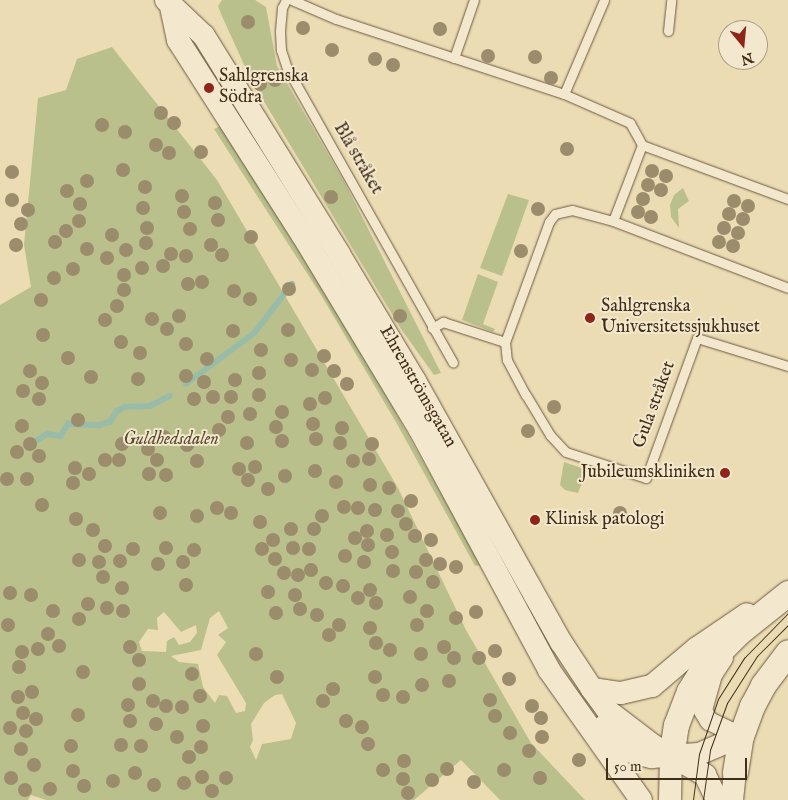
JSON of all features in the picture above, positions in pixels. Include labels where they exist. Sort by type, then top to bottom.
[{"type":"main road","points":[[671,756],[676,725],[689,691],[704,667],[740,632],[788,593]]},
{"type":"main road","points":[[735,772],[741,736],[763,685],[788,652]]},
{"type":"street","name":"Ehrenströmsgatan","points":[[173,2],[204,36],[329,238],[415,381],[561,642],[592,689],[608,712],[671,756]]},
{"type":"street","name":"Ehrenströmsgatan","points":[[173,2],[178,40],[374,352],[449,483],[549,670],[567,692],[641,800]]},
{"type":"street","points":[[592,689],[626,692],[656,685],[697,648],[788,586]]},
{"type":"street","points":[[740,632],[713,675],[703,711],[709,721],[741,736]]},
{"type":"street","name":"Ehrenströmsgatan","points":[[567,692],[632,752],[651,757],[699,754],[741,736]]},
{"type":"street","points":[[670,800],[671,756],[705,775],[717,800]]},
{"type":"street","points":[[732,800],[735,772]]},
{"type":"lane","name":"Blå stråket","points":[[286,0],[282,8],[280,32],[281,50],[287,68],[432,328]]},
{"type":"lane","points":[[292,0],[336,19],[564,94],[630,122],[642,145],[788,199]]},
{"type":"lane","points":[[454,58],[474,0]]},
{"type":"lane","points":[[564,94],[604,0]]},
{"type":"lane","points":[[668,31],[671,0]]},
{"type":"lane","points":[[613,221],[642,145]]},
{"type":"lane","points":[[453,363],[432,328],[443,322],[506,342],[550,222],[555,214],[572,210],[613,221],[788,288]]},
{"type":"lane","name":"Gula stråket","points":[[506,342],[507,360],[537,415],[558,445],[566,452],[646,478],[697,338],[788,366]]},
{"type":"green space","points":[[222,0],[255,0],[266,7],[277,66],[346,185],[441,373],[434,375],[401,329],[251,80],[218,6]]},
{"type":"green space","name":"Guldhedsdalen","points":[[112,47],[217,180],[398,488],[466,630],[531,743],[585,800],[500,800],[461,760],[414,800],[46,800],[31,795],[28,800],[0,800],[0,305],[31,287],[24,245],[38,98],[66,90],[77,59]],"holes":[[[219,611],[228,628],[218,635],[226,642],[217,655],[246,703],[245,711],[236,713],[227,696],[219,695],[215,703],[203,687],[198,664],[179,662],[171,656],[201,650],[210,618]],[[164,612],[181,632],[196,625],[197,633],[190,642],[179,645],[174,637],[167,641],[166,652],[142,651],[139,642],[148,629],[158,630],[157,618]],[[282,694],[296,723],[291,739],[262,744],[256,760],[250,747],[253,740],[251,724],[264,703],[275,695]]]},
{"type":"green space","points":[[220,126],[355,340],[481,565],[475,566],[397,424],[321,295],[214,129]]},
{"type":"green space","points":[[683,188],[689,201],[678,209],[679,228],[671,217],[670,205],[674,195]]},
{"type":"green space","points":[[508,194],[529,200],[502,276],[480,268]]},
{"type":"green space","points":[[478,274],[498,282],[483,324],[495,329],[493,332],[462,320]]},
{"type":"green space","points":[[564,462],[587,470],[578,493],[565,490],[560,485]]},
{"type":"waterway","points":[[256,331],[292,284]]},
{"type":"waterway","points":[[186,384],[253,334]]},
{"type":"waterway","points":[[33,443],[47,434],[61,436],[68,424],[100,425],[110,422],[117,411],[125,407],[150,406],[170,396]]},
{"type":"tram line","points":[[693,800],[699,754],[718,699],[744,658],[788,613]]},
{"type":"tram line","points":[[703,800],[710,750],[727,703],[757,656],[788,625]]},
{"type":"place","name":"Sahlgrenska Södra","points":[[209,88]]},
{"type":"place","name":"Sahlgrenska Universitetssjukhuset","points":[[590,318]]},
{"type":"place","name":"Jubileumskliniken","points":[[725,473]]},
{"type":"place","name":"Klinisk patologi","points":[[535,520]]}]
